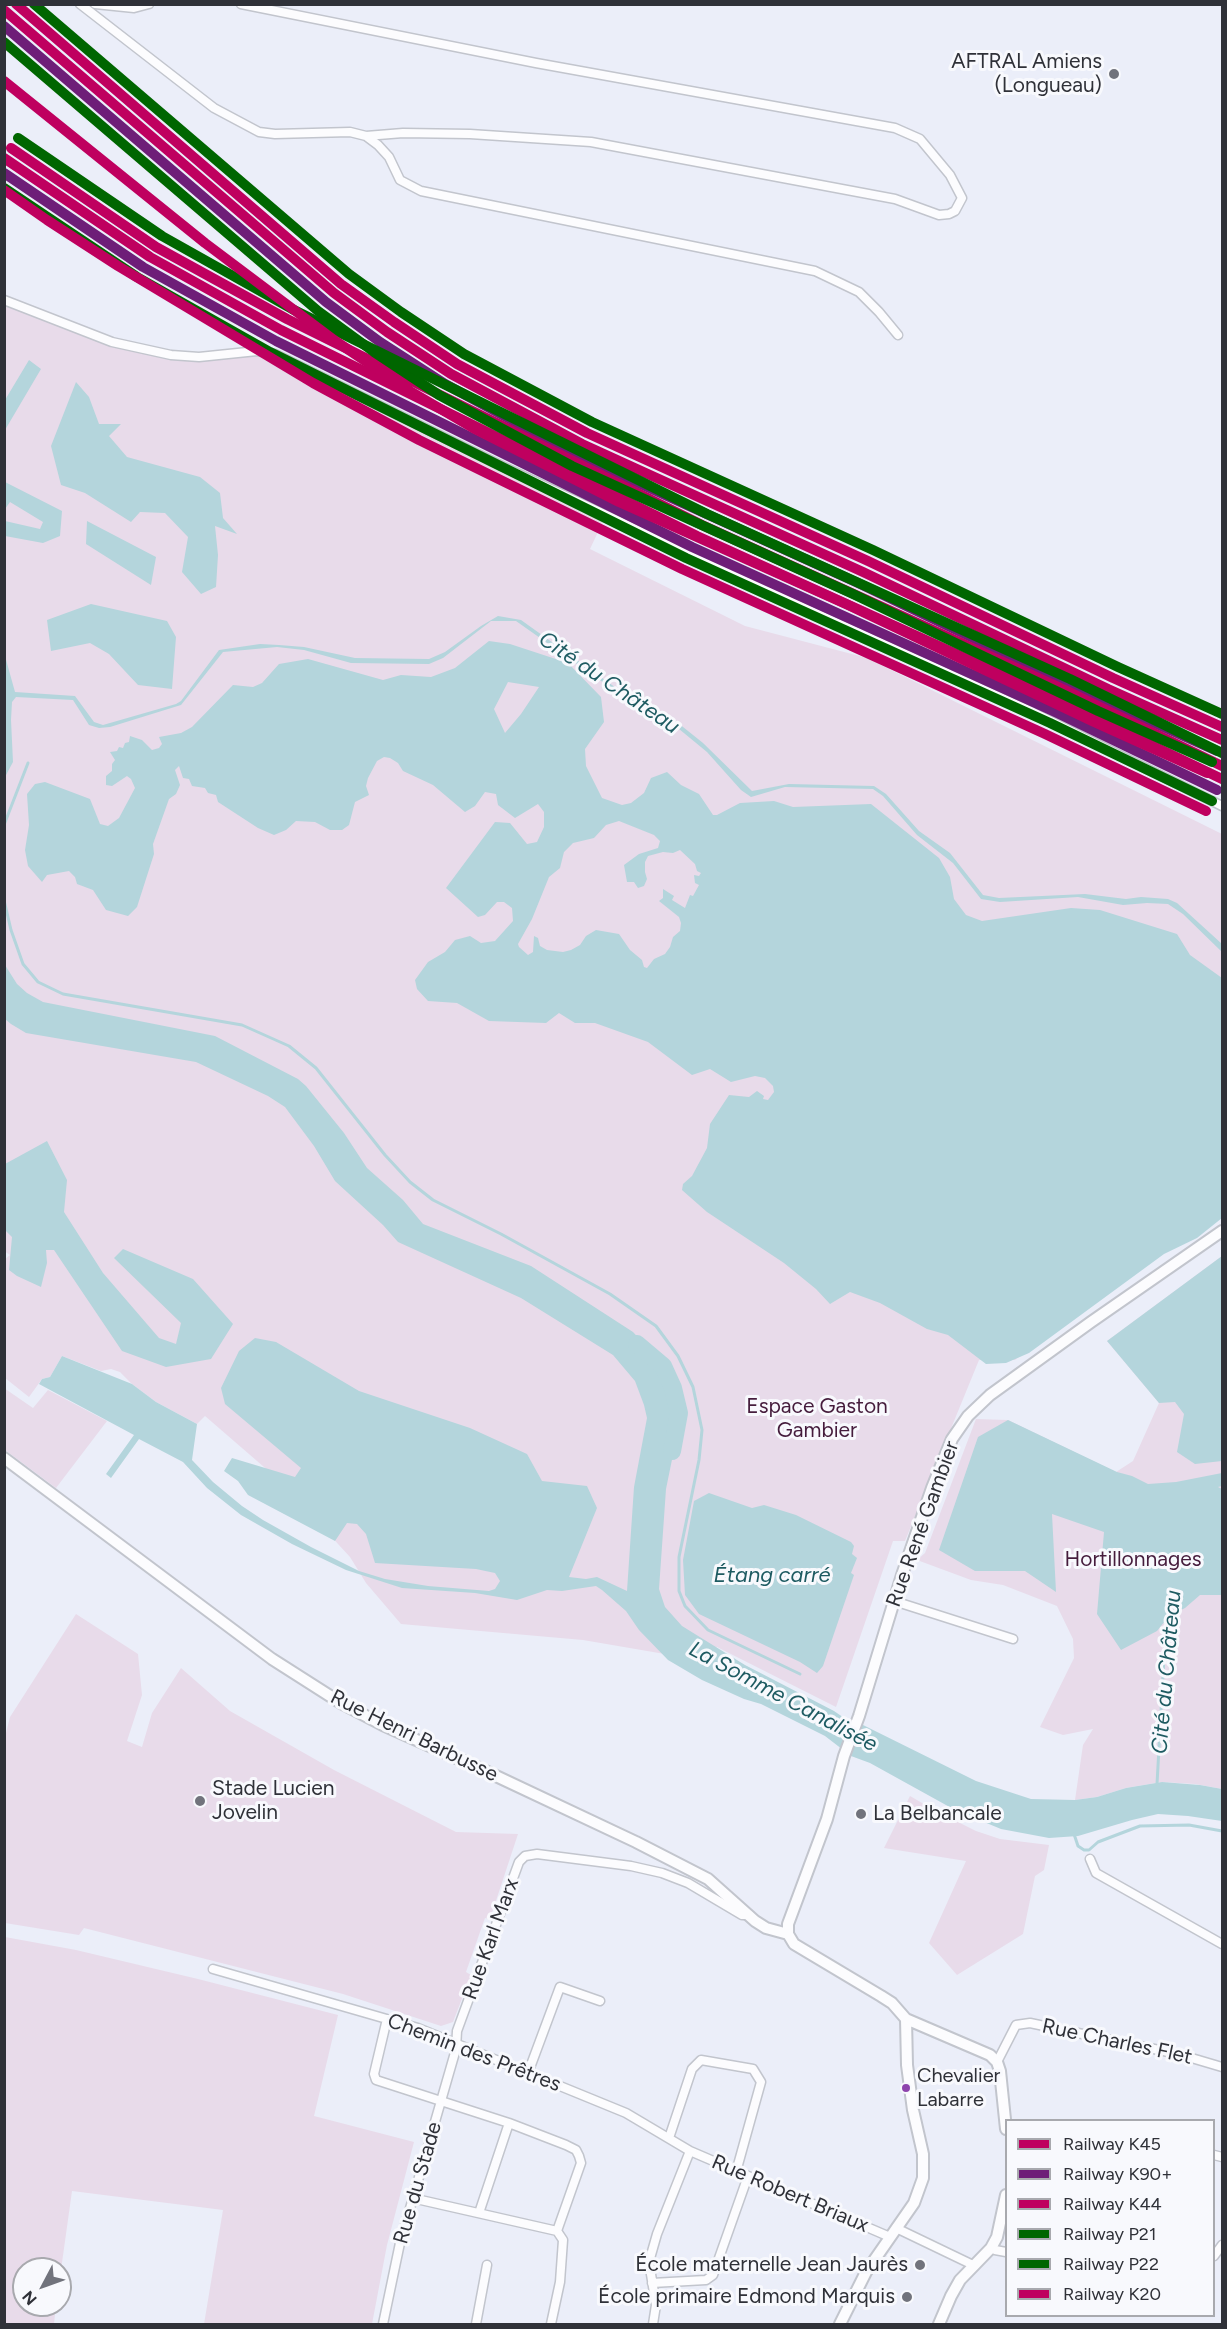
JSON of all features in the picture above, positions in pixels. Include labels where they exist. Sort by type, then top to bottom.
[{"type":"street","points":[[80,4],[214,108],[259,132],[275,134],[327,131],[350,132],[366,136],[403,133],[470,134],[591,142],[864,192],[895,199],[939,215],[955,211],[962,198],[950,174],[920,139],[895,128],[536,63],[241,4]]},
{"type":"street","points":[[95,4],[134,8],[149,4]]},
{"type":"street","points":[[366,136],[378,144],[389,157],[400,180],[421,191],[815,271],[859,292],[898,335]]},
{"type":"street","points":[[4,300],[112,342],[171,355],[199,357],[257,351],[275,354],[504,467],[1033,712],[1176,781],[1222,806]]},
{"type":"street","name":"Rue René Gambier","points":[[788,1934],[788,1924],[827,1819],[844,1756],[894,1601],[944,1455],[952,1440],[968,1416],[990,1395],[1222,1232]]},
{"type":"street","name":"Rue Henri Barbusse","points":[[4,1458],[292,1673],[383,1725],[636,1842],[708,1880],[766,1928],[788,1934]]},
{"type":"street","points":[[894,1601],[1013,1639]]},
{"type":"street","name":"Rue Karl Marx","points":[[455,2044],[457,2031],[519,1862],[525,1856],[537,1854],[631,1866],[662,1873],[688,1883],[742,1915],[749,1915]]},
{"type":"street","points":[[1090,1859],[1096,1873],[1222,1944]]},
{"type":"street","points":[[788,1934],[794,1944],[887,1999],[906,2019],[990,2055],[997,2062],[1005,2122]]},
{"type":"street","name":"Chemin des Prêtres","points":[[213,1969],[418,2028],[626,2113],[690,2151]]},
{"type":"street","points":[[528,2073],[560,1987],[600,2001]]},
{"type":"street","points":[[387,2019],[374,2074],[376,2080],[509,2123],[576,2150],[581,2163],[557,2231]]},
{"type":"street","points":[[840,2325],[866,2272],[920,2190],[924,2167],[907,2065],[906,2019]]},
{"type":"street","name":"Rue Charles Flet","points":[[997,2062],[1016,2025],[1030,2023],[1178,2054],[1222,2067]]},
{"type":"street","name":"Rue du Stade","points":[[383,2325],[400,2243],[456,2049],[455,2044]]},
{"type":"street","points":[[669,2138],[692,2069],[701,2060],[753,2069],[761,2082],[736,2172]]},
{"type":"street","points":[[479,2213],[509,2123]]},
{"type":"street","points":[[653,2325],[656,2305],[649,2262],[657,2234],[690,2151]]},
{"type":"street","name":"Rue Robert Briaux","points":[[690,2151],[736,2172],[973,2265]]},
{"type":"street","points":[[652,2283],[706,2280],[713,2276],[748,2176]]},
{"type":"street","points":[[412,2198],[557,2231],[563,2240],[560,2282],[551,2325]]},
{"type":"street","points":[[939,2325],[951,2296],[973,2265],[991,2248],[997,2237],[1005,2200]]},
{"type":"street","points":[[991,2248],[1005,2252]]},
{"type":"street","points":[[476,2325],[487,2265]]},
{"type":"green space","name":"Espace Gaston Gambier","points":[[5,300],[112,342],[171,355],[275,354],[606,515],[590,549],[745,626],[867,658],[1222,834],[1222,1205],[1015,1360],[979,1360],[905,1541],[893,1541],[836,1707],[717,1647],[688,1658],[583,1640],[401,1624],[366,1583],[350,1557],[279,1480],[205,1416],[197,1424],[156,1402],[120,1372],[111,1369],[101,1371],[62,1356],[50,1377],[42,1379],[29,1397],[5,1378],[4,1260],[10,1255],[4,1251]]},
{"type":"green space","name":"Hortillonnages","points":[[1222,1256],[1222,1789],[1195,1784],[1162,1782],[1075,1800],[1083,1745],[1093,1729],[1063,1735],[1040,1727],[1074,1658],[1073,1639],[1057,1606],[1003,1585],[971,1580],[917,1560],[925,1553],[976,1419],[1008,1420],[1116,1472],[1133,1461],[1159,1403],[1107,1341]]},
{"type":"green space","points":[[4,1388],[33,1408],[48,1390],[107,1421],[56,1488],[5,1450]]},
{"type":"green space","name":"Stade Lucien Jovelin","points":[[76,1614],[138,1654],[142,1695],[127,1741],[142,1747],[152,1713],[181,1668],[230,1711],[334,1770],[456,1832],[518,1834],[490,1919],[485,1918],[466,1972],[471,1975],[453,2022],[441,2026],[343,1994],[84,1928],[79,1935],[5,1923],[5,1737],[10,1717]]},
{"type":"green space","points":[[910,1796],[976,1831],[1000,1839],[1049,1845],[1044,1870],[1035,1876],[1023,1934],[957,1975],[929,1943],[966,1861],[884,1848]]},
{"type":"green space","points":[[5,1937],[76,1950],[338,2015],[314,2116],[414,2142],[387,2245],[372,2324],[204,2324],[223,2210],[72,2191],[63,2257],[12,2257],[12,2317],[55,2317],[54,2324],[5,2324]]},
{"type":"water","points":[[29,360],[41,369],[5,430],[5,400]]},
{"type":"water","points":[[76,382],[89,397],[99,424],[121,424],[109,436],[127,457],[200,477],[220,493],[223,518],[237,534],[215,526],[218,555],[216,587],[201,594],[182,572],[188,537],[165,513],[140,512],[131,522],[85,493],[61,485],[51,446]]},
{"type":"water","points":[[5,482],[62,511],[60,536],[43,543],[5,536],[5,521],[40,529],[43,522],[10,502],[5,509]]},
{"type":"water","points":[[87,521],[156,557],[151,585],[86,544]]},
{"type":"water","points":[[91,604],[167,621],[176,637],[172,689],[138,685],[109,654],[90,643],[51,651],[47,620]]},
{"type":"water","points":[[498,616],[521,620],[619,690],[678,723],[703,743],[752,791],[789,784],[874,786],[886,794],[919,831],[950,853],[983,895],[999,898],[1085,894],[1126,899],[1141,897],[1168,899],[1177,903],[1222,944],[1222,952],[1183,914],[1168,904],[1123,905],[1078,897],[1000,902],[981,899],[953,863],[917,835],[883,796],[873,789],[785,787],[751,797],[741,790],[707,752],[673,724],[621,695],[516,621],[491,621],[443,658],[429,664],[351,663],[304,650],[277,647],[223,652],[181,705],[110,727],[99,728],[89,725],[73,700],[16,697],[12,702],[11,720],[13,762],[5,777],[5,656],[15,692],[75,696],[94,722],[103,725],[181,701],[219,650],[260,644],[304,647],[355,658],[429,659],[445,652]]},
{"type":"water","points":[[489,641],[510,644],[568,663],[601,697],[604,722],[585,749],[586,766],[602,798],[622,805],[631,803],[644,793],[651,778],[667,772],[681,785],[699,794],[713,815],[740,803],[774,801],[793,807],[871,804],[939,858],[950,877],[954,899],[966,915],[982,921],[1071,908],[1100,910],[1177,934],[1190,955],[1222,978],[1222,1218],[1197,1238],[1164,1254],[1029,1353],[1006,1363],[986,1364],[948,1335],[927,1329],[880,1303],[850,1292],[830,1304],[816,1289],[784,1263],[707,1212],[682,1190],[683,1184],[692,1176],[707,1148],[710,1124],[729,1095],[749,1097],[757,1091],[764,1096],[763,1099],[768,1100],[774,1092],[773,1086],[765,1078],[755,1076],[731,1082],[710,1069],[692,1075],[648,1042],[595,1023],[575,1023],[559,1013],[546,1023],[489,1021],[457,1003],[428,1001],[417,989],[415,980],[428,962],[445,952],[455,940],[470,936],[481,943],[495,941],[513,921],[512,908],[504,902],[497,902],[485,915],[478,917],[446,888],[495,822],[510,823],[527,844],[537,842],[544,827],[544,812],[538,804],[515,818],[498,805],[496,794],[485,792],[475,806],[465,812],[433,785],[403,771],[398,763],[384,757],[377,761],[368,778],[366,786],[369,795],[355,802],[349,825],[342,830],[330,830],[315,822],[296,821],[286,830],[274,835],[258,828],[218,802],[216,795],[208,793],[205,788],[192,786],[189,779],[183,778],[179,766],[175,770],[180,785],[176,794],[169,799],[153,844],[154,854],[137,907],[128,916],[106,910],[93,890],[77,884],[75,877],[69,871],[47,875],[42,882],[28,866],[25,850],[29,825],[27,794],[35,784],[45,782],[90,799],[100,824],[108,826],[119,818],[135,788],[127,776],[112,786],[106,785],[106,776],[112,771],[112,764],[115,760],[110,752],[117,751],[119,747],[123,748],[125,743],[129,742],[130,736],[142,740],[152,750],[159,748],[162,744],[159,737],[181,733],[192,727],[233,685],[253,687],[262,683],[279,664],[308,659],[383,680],[401,675],[431,677],[455,668]],"holes":[[[508,682],[539,687],[505,733],[494,709]],[[619,821],[654,835],[660,841],[658,848],[639,854],[624,865],[627,882],[634,882],[638,888],[644,886],[647,879],[645,862],[648,856],[663,852],[673,853],[680,850],[701,873],[699,876],[694,875],[695,883],[699,885],[693,896],[690,895],[685,908],[672,900],[674,896],[663,889],[663,898],[659,901],[679,917],[681,923],[680,931],[673,937],[670,947],[665,954],[654,959],[647,968],[619,934],[596,930],[586,936],[580,945],[563,952],[547,950],[540,946],[538,938],[534,936],[533,952],[528,955],[518,944],[532,919],[549,877],[560,868],[564,852],[573,843],[594,838],[606,825]]]},
{"type":"water","points":[[4,958],[5,965],[17,984],[43,1002],[215,1036],[298,1079],[344,1133],[367,1168],[403,1200],[423,1224],[531,1266],[633,1332],[658,1363],[675,1402],[676,1440],[666,1489],[659,1589],[665,1607],[682,1626],[745,1665],[834,1711],[850,1722],[861,1724],[976,1781],[1031,1799],[1075,1800],[1162,1782],[1200,1785],[1222,1789],[1222,1821],[1158,1814],[1078,1836],[1049,1838],[1001,1829],[955,1810],[870,1763],[851,1756],[825,1736],[761,1704],[702,1680],[668,1660],[639,1630],[626,1611],[596,1586],[562,1591],[547,1590],[517,1600],[475,1593],[402,1588],[346,1570],[292,1544],[241,1515],[207,1488],[183,1462],[139,1439],[111,1478],[106,1474],[134,1435],[39,1384],[42,1379],[50,1377],[62,1356],[132,1384],[156,1402],[197,1424],[192,1460],[213,1482],[242,1506],[311,1547],[359,1571],[385,1579],[428,1586],[489,1591],[495,1589],[500,1581],[495,1573],[476,1569],[375,1563],[366,1534],[357,1524],[347,1523],[335,1541],[248,1495],[238,1481],[224,1471],[232,1458],[295,1477],[301,1468],[225,1404],[221,1388],[239,1351],[255,1338],[276,1342],[359,1391],[470,1428],[527,1454],[542,1481],[587,1486],[597,1508],[569,1577],[586,1579],[597,1577],[627,1591],[634,1487],[647,1418],[635,1381],[613,1355],[521,1298],[398,1242],[335,1181],[314,1146],[285,1107],[268,1096],[196,1062],[26,1033],[11,1024],[5,1019]]},
{"type":"water","points":[[47,1141],[67,1180],[64,1212],[103,1273],[159,1338],[176,1344],[181,1323],[114,1258],[123,1249],[193,1279],[233,1324],[211,1359],[166,1367],[122,1351],[54,1250],[46,1250],[47,1263],[41,1287],[9,1270],[12,1237],[5,1230],[5,1164]]},
{"type":"water","points":[[1222,1256],[1222,1461],[1195,1464],[1177,1452],[1184,1414],[1175,1402],[1159,1403],[1107,1341]]},
{"type":"water","points":[[1008,1420],[1117,1472],[1148,1484],[1176,1482],[1222,1473],[1222,1486],[1218,1487],[1222,1489],[1222,1595],[1200,1595],[1185,1608],[1169,1616],[1157,1631],[1121,1650],[1097,1614],[1104,1532],[1052,1514],[1056,1592],[1025,1571],[975,1571],[939,1550],[978,1437]]},
{"type":"water","name":"Étang carré","points":[[709,1493],[752,1508],[764,1505],[796,1515],[851,1542],[854,1546],[852,1554],[857,1558],[851,1573],[854,1575],[823,1666],[817,1673],[800,1662],[699,1614],[685,1595],[683,1560],[694,1501]]},
{"type":"waterway","points":[[4,825],[28,763]]},
{"type":"waterway","points":[[4,900],[11,930],[23,964],[38,982],[63,994],[242,1025],[289,1046],[316,1068],[385,1155],[410,1182],[433,1200],[501,1234],[610,1294],[656,1326],[678,1356],[693,1387],[702,1430],[699,1460],[679,1557],[679,1591],[685,1606],[708,1630],[800,1674]]},
{"type":"waterway","name":"La Somme Canalisée","points":[[637,1344],[663,1366],[673,1388],[679,1413],[672,1451]]},
{"type":"waterway","name":"Cité du Château","points":[[1157,1784],[1165,1639],[1170,1615]]},
{"type":"waterway","points":[[1074,1834],[1078,1846],[1089,1850],[1098,1842],[1140,1826],[1189,1825],[1222,1831]]},
{"type":"rail line","name":"K44","points":[[16,4],[341,284],[457,364],[587,433],[868,561],[1113,678],[1222,727]]},
{"type":"rail line","name":"P22","points":[[34,4],[349,274],[464,354],[592,422],[873,550],[1222,714]]},
{"type":"rail line","name":"K45","points":[[4,10],[334,293],[387,332],[451,374],[582,444],[1222,740]]},
{"type":"rail line","name":"K90+","points":[[4,26],[326,302],[380,342],[445,384],[577,455],[1217,751]]},
{"type":"rail line","name":"P21","points":[[4,42],[318,311],[439,395],[572,466],[1212,762]]},
{"type":"rail line","name":"K20","points":[[4,81],[205,243],[334,340],[410,391],[473,428],[619,502],[848,605],[1207,773]]},
{"type":"rail line","name":"P22","points":[[18,138],[162,236],[292,309],[707,514],[1070,679],[1222,753]]},
{"type":"rail line","name":"K44","points":[[11,148],[156,247],[287,319],[702,525],[1065,690],[1222,766]]},
{"type":"rail line","name":"K45","points":[[4,158],[150,257],[281,330],[697,536],[1060,701],[1222,779]]},
{"type":"rail line","name":"K90+","points":[[4,173],[143,267],[276,341],[692,547],[1055,712],[1217,790]]},
{"type":"rail line","name":"P21","points":[[4,188],[137,277],[270,352],[686,558],[1050,723],[1212,801]]},
{"type":"rail line","name":"K20","points":[[4,190],[118,266],[313,383],[419,440],[682,569],[1045,734],[1206,811]]},
{"type":"place","name":"AFTRAL Amiens (Longueau)","points":[[1114,74]]},
{"type":"place","name":"Stade Lucien Jovelin","points":[[200,1801]]},
{"type":"place","name":"La Belbancale","points":[[861,1814]]},
{"type":"place","name":"Chevalier Labarre","points":[[906,2088]]},
{"type":"place","name":"École maternelle Jean Jaurès","points":[[920,2265]]},
{"type":"place","name":"École primaire Edmond Marquis","points":[[907,2297]]}]
